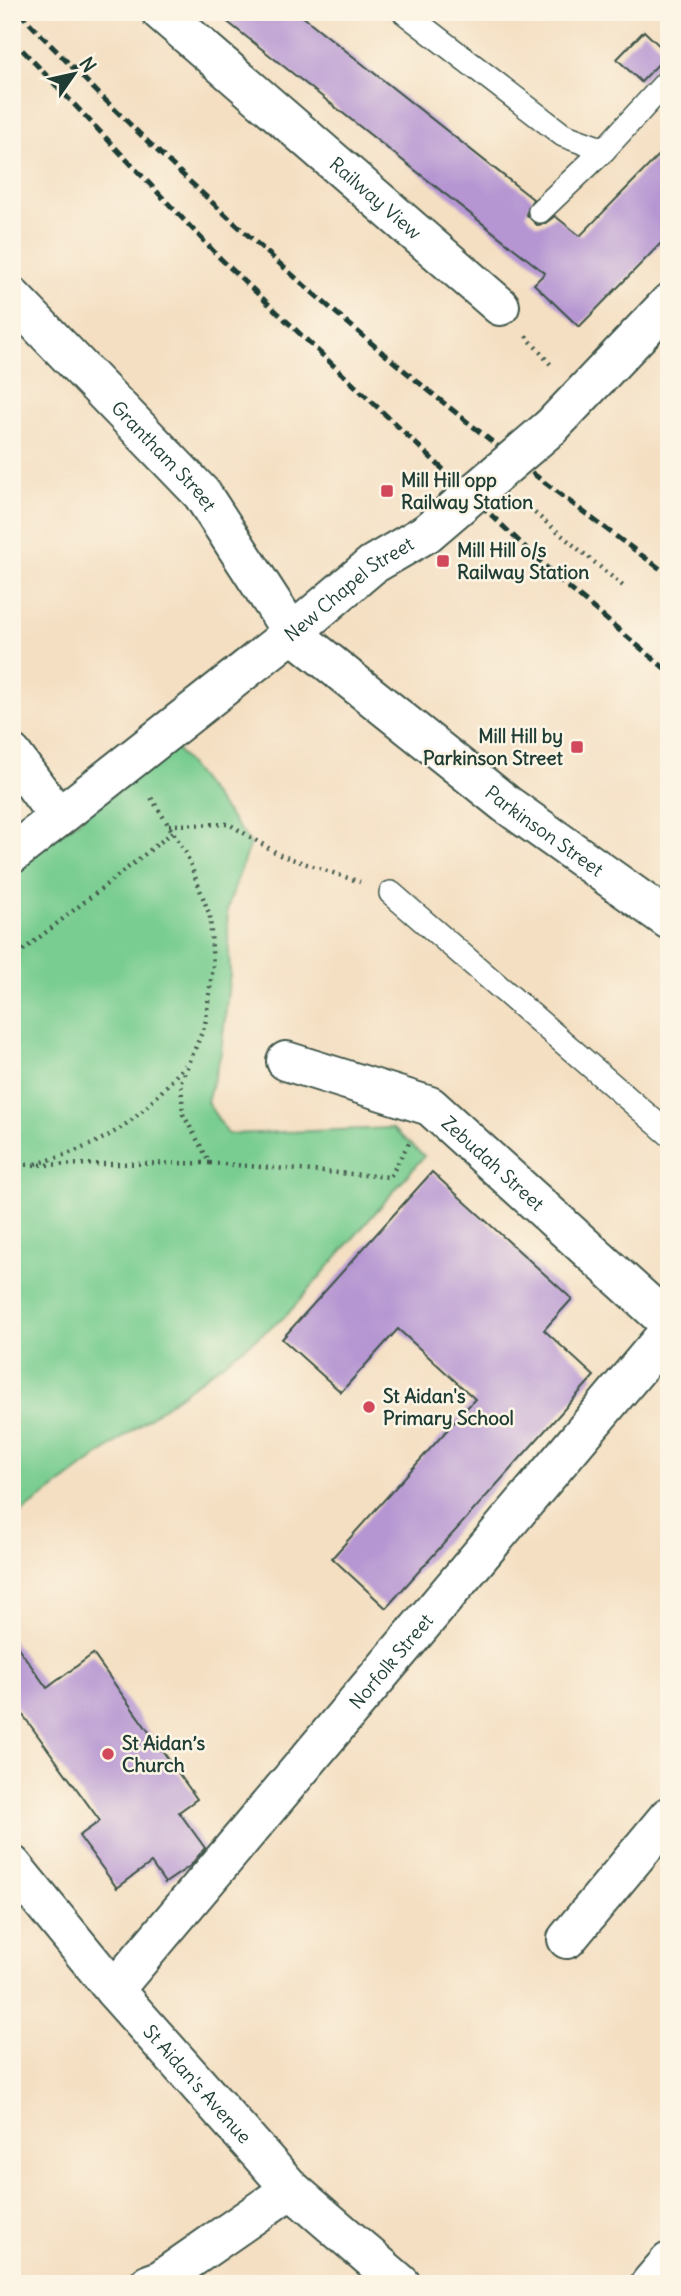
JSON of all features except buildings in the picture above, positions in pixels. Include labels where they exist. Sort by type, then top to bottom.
[{"type":"street","name":"Railway View","points":[[161,12],[500,306]]},
{"type":"street","name":"Grantham Street","points":[[12,297],[202,494],[292,633]]},
{"type":"street","name":"New Chapel Street","points":[[12,854],[292,633],[372,565],[427,533],[551,426],[669,303]]},
{"type":"street","name":"Parkinson Street","points":[[292,633],[506,804],[669,920]]},
{"type":"street","points":[[12,754],[58,817]]},
{"type":"street","name":"Zebudah Street","points":[[286,1060],[430,1106],[669,1323]]},
{"type":"street","name":"Norfolk Street","points":[[114,1990],[669,1331]]},
{"type":"street","points":[[567,1939],[669,1816]]},
{"type":"street","name":"St Aidan's Avenue","points":[[12,1865],[114,1990],[291,2189],[401,2284]]},
{"type":"street","points":[[149,2284],[160,2280],[291,2189]]},
{"type":"street","points":[[650,2284],[669,2262]]},
{"type":"lane","points":[[405,13],[564,135],[604,150]]},
{"type":"lane","points":[[541,211],[604,150],[669,79]]},
{"type":"lane","points":[[391,893],[669,1134]]},
{"type":"path","points":[[500,306],[579,397]]},
{"type":"path","points":[[522,502],[623,586]]},
{"type":"path","points":[[129,763],[186,853],[210,916],[212,977],[205,1025],[181,1082],[183,1114],[210,1163]]},
{"type":"path","points":[[168,825],[229,824],[281,855],[391,893]]},
{"type":"path","points":[[12,959],[173,832]]},
{"type":"path","points":[[29,1166],[80,1151],[121,1130],[150,1106],[190,1059]]},
{"type":"path","points":[[12,1165],[210,1163],[390,1177],[430,1106]]},
{"type":"green space","points":[[175,747],[250,843],[227,909],[230,973],[221,1053],[207,1102],[228,1134],[392,1128],[424,1156],[286,1316],[12,1520],[12,871]]},
{"type":"railway","points":[[19,12],[171,164],[331,308],[497,445],[669,575]]},
{"type":"railway","points":[[12,39],[221,259],[562,582],[669,672]]},
{"type":"place","name":"Mill Hill opp Railway Station","points":[[387,491]]},
{"type":"place","name":"Mill Hill o/s Railway Station","points":[[443,561]]},
{"type":"place","name":"Mill Hill by Parkinson Street","points":[[577,747]]},
{"type":"place","name":"St Aidan's Primary School","points":[[369,1407]]},
{"type":"place","name":"St Aidan’s Church","points":[[108,1754]]}]
